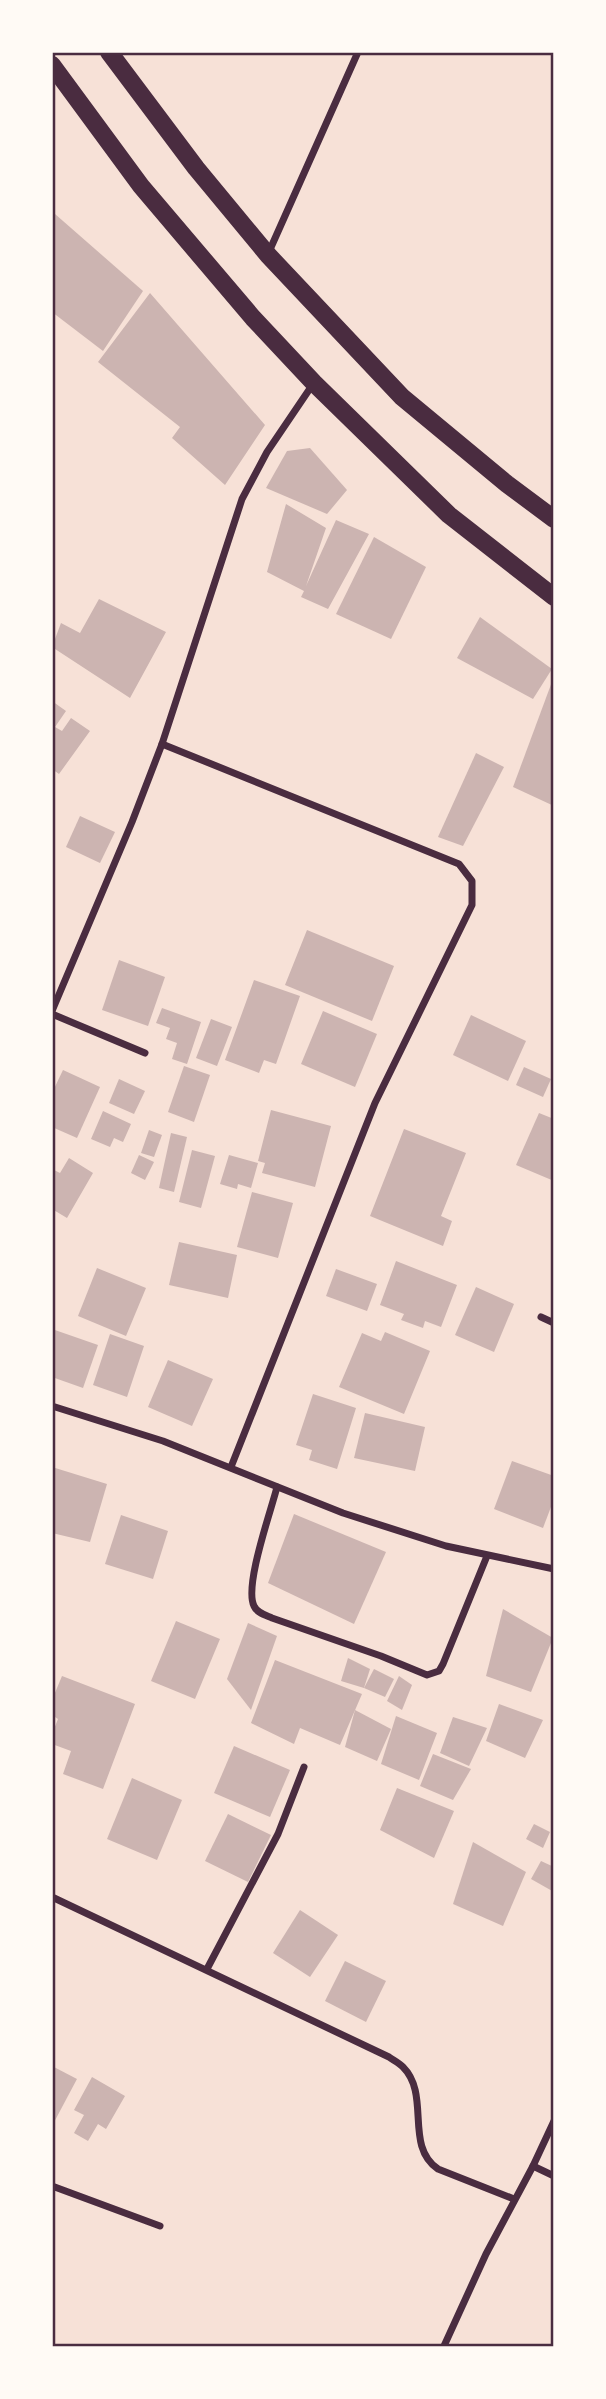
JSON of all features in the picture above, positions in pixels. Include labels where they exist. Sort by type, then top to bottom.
[{"type":"main road","points":[[109,52],[196,168],[268,255],[402,397],[507,484],[554,519]]},
{"type":"main road","points":[[52,65],[141,186],[253,318],[314,383],[449,515],[554,597]]},
{"type":"street","points":[[268,255],[358,52]]},
{"type":"street","points":[[145,1053],[52,1012],[162,744],[242,499],[267,452],[314,383]]},
{"type":"street","points":[[162,744],[458,864],[472,881],[472,905],[375,1103],[231,1466]]},
{"type":"street","points":[[541,1317],[554,1323]]},
{"type":"street","points":[[52,1406],[231,1466],[343,1513],[446,1546],[554,1569]]},
{"type":"street","points":[[277,1487],[251,1586],[253,1604],[257,1611],[428,1675],[439,1671],[443,1664],[487,1556]]},
{"type":"street","points":[[207,1969],[278,1834],[304,1767]]},
{"type":"street","points":[[52,1897],[389,2057],[402,2067],[413,2084],[421,2146],[429,2164],[514,2199]]},
{"type":"street","points":[[444,2347],[486,2255],[554,2121]]},
{"type":"street","points":[[533,2166],[554,2176]]},
{"type":"street","points":[[52,2186],[160,2226]]},
{"type":"building","points":[[55,214],[143,291],[103,351],[52,312],[52,219]]},
{"type":"building","points":[[150,293],[265,425],[225,485],[172,438],[180,427],[98,362]]},
{"type":"building","points":[[310,448],[347,490],[327,514],[266,488],[287,451]]},
{"type":"building","points":[[286,504],[326,528],[306,586],[336,520],[369,534],[328,609],[301,597],[304,591],[267,572]]},
{"type":"building","points":[[374,537],[426,567],[391,639],[336,614]]},
{"type":"building","points":[[99,599],[166,632],[130,698],[52,647],[61,623],[80,633]]},
{"type":"building","points":[[480,617],[552,669],[533,699],[457,658]]},
{"type":"building","points":[[554,679],[554,806],[513,787]]},
{"type":"building","points":[[52,701],[66,711],[55,727],[62,731],[71,718],[90,731],[59,774],[52,769]]},
{"type":"building","points":[[476,753],[504,767],[463,846],[438,837]]},
{"type":"building","points":[[80,816],[115,832],[100,863],[66,847]]},
{"type":"building","points":[[307,930],[394,966],[372,1021],[285,985]]},
{"type":"building","points":[[119,960],[165,977],[148,1026],[102,1010]]},
{"type":"building","points":[[254,980],[300,996],[276,1064],[264,1060],[259,1073],[225,1060]]},
{"type":"building","points":[[162,1008],[201,1022],[187,1064],[172,1059],[177,1043],[166,1039],[170,1028],[156,1023]]},
{"type":"building","points":[[323,1011],[377,1034],[355,1087],[301,1064]]},
{"type":"building","points":[[471,1015],[526,1041],[508,1081],[453,1055]]},
{"type":"building","points":[[211,1019],[232,1027],[217,1066],[196,1058]]},
{"type":"building","points":[[184,1066],[210,1075],[194,1122],[168,1112]]},
{"type":"building","points":[[524,1067],[551,1079],[543,1097],[516,1085]]},
{"type":"building","points":[[63,1070],[100,1087],[77,1138],[52,1127],[52,1093]]},
{"type":"building","points":[[119,1079],[145,1091],[134,1114],[109,1103]]},
{"type":"building","points":[[271,1110],[331,1126],[315,1187],[262,1173],[265,1163],[258,1161]]},
{"type":"building","points":[[103,1111],[131,1124],[123,1142],[114,1138],[110,1147],[91,1139]]},
{"type":"building","points":[[539,1113],[554,1119],[554,1181],[516,1165]]},
{"type":"building","points":[[404,1129],[466,1153],[441,1216],[452,1221],[443,1246],[370,1216]]},
{"type":"building","points":[[149,1130],[162,1135],[154,1157],[141,1153]]},
{"type":"building","points":[[171,1133],[187,1137],[174,1192],[159,1188]]},
{"type":"building","points":[[192,1150],[215,1156],[201,1208],[179,1202]]},
{"type":"building","points":[[139,1155],[154,1162],[145,1180],[131,1173]]},
{"type":"building","points":[[229,1155],[258,1163],[251,1188],[238,1184],[237,1189],[220,1184]]},
{"type":"building","points":[[69,1158],[93,1173],[67,1218],[52,1209],[52,1169],[60,1173]]},
{"type":"building","points":[[252,1192],[293,1203],[278,1258],[237,1247]]},
{"type":"building","points":[[179,1242],[237,1255],[228,1298],[169,1285]]},
{"type":"building","points":[[396,1261],[457,1285],[441,1327],[425,1321],[423,1328],[401,1320],[404,1314],[380,1305]]},
{"type":"building","points":[[97,1268],[146,1288],[126,1336],[78,1316]]},
{"type":"building","points":[[336,1269],[377,1284],[367,1311],[326,1296]]},
{"type":"building","points":[[476,1287],[514,1304],[494,1352],[455,1335]]},
{"type":"building","points":[[52,1329],[98,1345],[83,1388],[52,1377]]},
{"type":"building","points":[[385,1332],[430,1351],[404,1414],[339,1387],[362,1333],[381,1341]]},
{"type":"building","points":[[110,1334],[144,1346],[127,1397],[93,1385]]},
{"type":"building","points":[[168,1360],[213,1379],[192,1426],[148,1407]]},
{"type":"building","points":[[313,1394],[356,1408],[337,1469],[309,1460],[312,1450],[296,1445]]},
{"type":"building","points":[[365,1413],[425,1427],[415,1471],[354,1458]]},
{"type":"building","points":[[512,1461],[554,1476],[554,1499],[543,1528],[494,1509]]},
{"type":"building","points":[[52,1467],[107,1484],[90,1542],[52,1533]]},
{"type":"building","points":[[294,1514],[386,1552],[354,1624],[268,1583]]},
{"type":"building","points":[[121,1515],[168,1531],[153,1579],[105,1564]]},
{"type":"building","points":[[503,1609],[553,1638],[531,1692],[486,1676]]},
{"type":"building","points":[[176,1621],[220,1639],[195,1699],[151,1681]]},
{"type":"building","points":[[248,1623],[277,1636],[251,1710],[227,1679]]},
{"type":"building","points":[[348,1658],[370,1669],[364,1688],[341,1681]]},
{"type":"building","points":[[275,1660],[362,1694],[340,1745],[300,1728],[294,1744],[251,1723]]},
{"type":"building","points":[[374,1669],[394,1679],[385,1697],[364,1688]]},
{"type":"building","points":[[62,1676],[135,1704],[103,1789],[63,1774],[71,1751],[52,1744],[52,1734],[58,1719],[52,1715],[52,1700]]},
{"type":"building","points":[[399,1676],[412,1685],[402,1710],[387,1701]]},
{"type":"building","points":[[499,1704],[543,1720],[525,1758],[486,1741]]},
{"type":"building","points":[[355,1710],[391,1729],[377,1761],[345,1747]]},
{"type":"building","points":[[396,1716],[437,1733],[419,1780],[381,1764]]},
{"type":"building","points":[[453,1717],[487,1728],[469,1766],[440,1753]]},
{"type":"building","points":[[234,1746],[290,1770],[270,1817],[214,1793]]},
{"type":"building","points":[[433,1754],[471,1769],[453,1800],[420,1786]]},
{"type":"building","points":[[132,1778],[182,1800],[157,1860],[107,1839]]},
{"type":"building","points":[[397,1788],[454,1811],[434,1858],[380,1830]]},
{"type":"building","points":[[228,1814],[271,1835],[248,1882],[205,1861]]},
{"type":"building","points":[[534,1824],[550,1832],[543,1848],[526,1839]]},
{"type":"building","points":[[473,1842],[526,1872],[503,1926],[453,1904]]},
{"type":"building","points":[[541,1861],[554,1867],[554,1892],[531,1879]]},
{"type":"building","points":[[300,1910],[338,1935],[310,1977],[273,1953]]},
{"type":"building","points":[[345,1961],[386,1981],[366,2022],[325,2001]]},
{"type":"building","points":[[52,2066],[77,2079],[52,2126]]},
{"type":"building","points":[[92,2077],[125,2096],[106,2129],[98,2124],[88,2141],[74,2133],[84,2115],[74,2110]]}]
